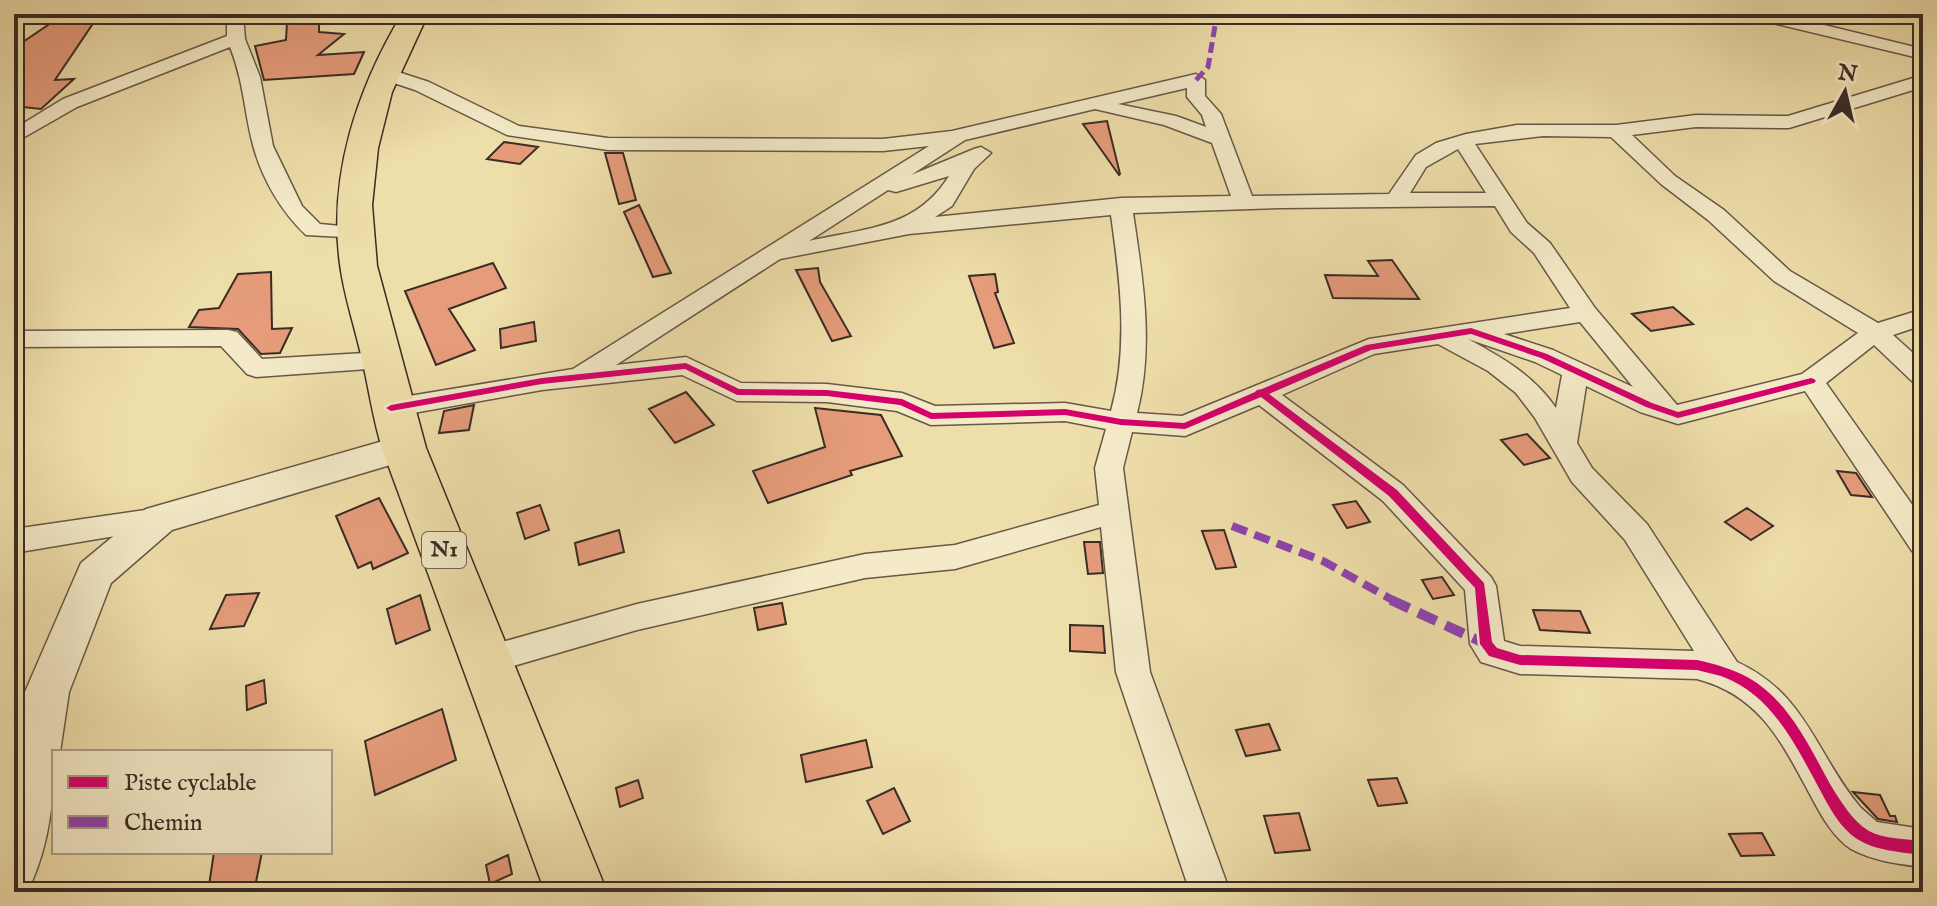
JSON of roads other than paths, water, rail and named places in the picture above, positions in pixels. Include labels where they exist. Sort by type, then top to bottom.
[{"type":"main road","name":"N1","points":[[415,14],[383,73],[359,164],[354,233],[370,319],[398,428],[576,892]]},
{"type":"street","points":[[235,14],[236,39],[251,77],[263,146],[292,209],[314,230],[354,233]]},
{"type":"street","points":[[1758,14],[1923,54]]},
{"type":"street","points":[[14,137],[70,103],[236,39]]},
{"type":"street","points":[[383,73],[422,86],[514,131],[608,144],[883,145],[958,136],[1196,80],[1196,97],[1211,114],[1243,200]]},
{"type":"street","points":[[1396,200],[1421,159],[1463,141],[1528,128],[1616,131],[1696,121],[1789,122],[1923,81]]},
{"type":"street","points":[[1094,106],[1169,120],[1219,139]]},
{"type":"street","points":[[1616,131],[1668,180],[1716,215],[1782,276],[1875,332],[1923,377]]},
{"type":"street","points":[[579,377],[958,136]]},
{"type":"street","points":[[1463,141],[1519,227],[1542,248],[1586,313],[1669,412]]},
{"type":"street","points":[[862,197],[934,175],[981,153],[966,165],[944,201],[906,227]]},
{"type":"street","points":[[768,257],[906,227],[1121,205],[1243,200],[1503,200]]},
{"type":"street","points":[[1121,205],[1134,297],[1130,391],[1109,468],[1133,672],[1210,892]]},
{"type":"street","points":[[14,541],[159,519],[398,428],[579,377],[686,366],[737,392],[827,393],[902,402],[931,416],[1065,412],[1121,422],[1185,426],[1369,347],[1586,313]]},
{"type":"street","points":[[1471,331],[1544,356],[1678,415],[1811,381],[1875,332],[1923,317]]},
{"type":"street","points":[[1439,336],[1478,354],[1525,387],[1545,412],[1582,475],[1636,532],[1724,670]]},
{"type":"street","points":[[14,339],[228,338],[256,368],[382,360]]},
{"type":"street","points":[[1563,446],[1576,371]]},
{"type":"street","points":[[1811,381],[1923,543]]},
{"type":"street","points":[[1260,392],[1393,493],[1480,586],[1486,644],[1493,652],[1520,660],[1697,665],[1724,670],[1747,681],[1780,708],[1831,798],[1863,835],[1923,848]]},
{"type":"street","points":[[486,660],[637,617],[865,566],[955,557],[1114,512]]},
{"type":"street","points":[[14,867],[23,838],[47,692],[95,574],[159,519]]},
{"type":"waterway","points":[[988,14],[1068,17],[1137,14]]}]
